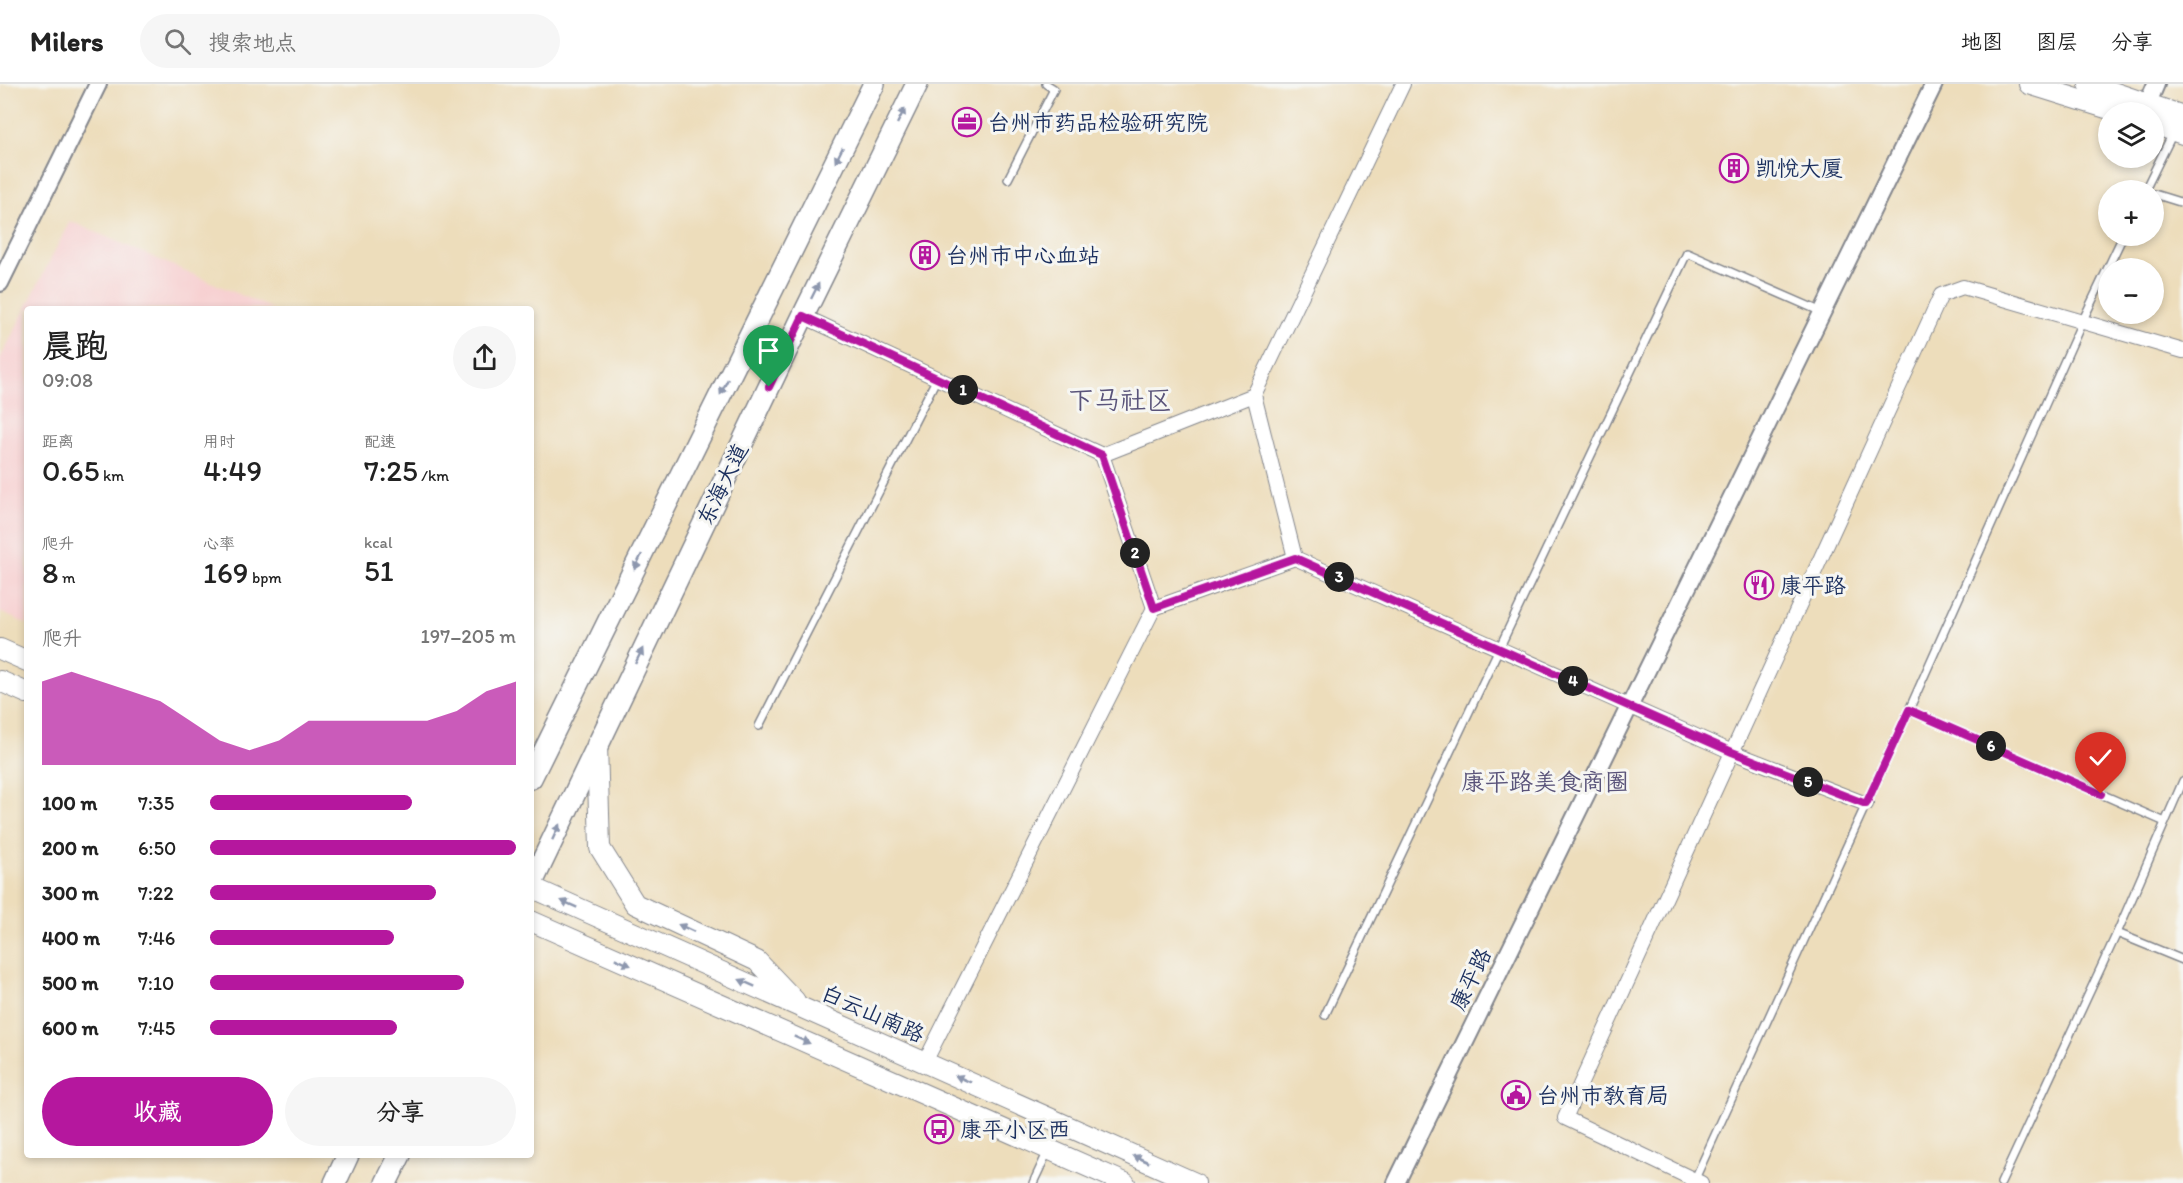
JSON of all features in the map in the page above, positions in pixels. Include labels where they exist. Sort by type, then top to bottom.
[{"type":"main road","name":"东海大道","points":[[534,772],[874,84]]},
{"type":"main road","name":"东海大道","points":[[534,880],[803,316],[917,84]]},
{"type":"main road","points":[[2029,84],[2098,105]]},
{"type":"main road","points":[[2089,84],[2132,102]]},
{"type":"main road","points":[[2164,118],[2180,127]]},
{"type":"main road","points":[[2164,125],[2180,127]]},
{"type":"main road","points":[[0,649],[24,660]]},
{"type":"main road","points":[[0,681],[24,692]]},
{"type":"main road","points":[[597,744],[600,848],[635,904],[757,961],[801,1008]]},
{"type":"main road","name":"白云山南路","points":[[534,887],[1195,1183]]},
{"type":"main road","points":[[534,922],[1125,1183]]},
{"type":"main road","points":[[335,1183],[347,1158]]},
{"type":"main road","points":[[386,1183],[398,1158]]},
{"type":"street","points":[[0,283],[98,84]]},
{"type":"street","points":[[1295,558],[1254,394],[1403,84]]},
{"type":"street","name":"康平路","points":[[1396,1183],[1934,84]]},
{"type":"street","points":[[2148,102],[2156,84]]},
{"type":"street","points":[[1697,1182],[1565,1118],[1941,295],[1963,287],[2183,351]]},
{"type":"street","points":[[803,316],[1102,455],[1154,608]]},
{"type":"street","points":[[1102,455],[1254,394]]},
{"type":"street","points":[[925,1062],[1154,608],[1295,558],[1732,752],[1866,804]]},
{"type":"lane","points":[[1008,179],[1054,88],[1046,84]]},
{"type":"lane","points":[[2151,180],[2180,127]]},
{"type":"lane","points":[[2164,197],[2183,203]]},
{"type":"lane","points":[[1697,1182],[2082,322],[2118,246]]},
{"type":"lane","points":[[1325,1015],[1687,253],[1822,312]]},
{"type":"lane","points":[[759,726],[938,378]]},
{"type":"lane","points":[[1909,710],[2165,822]]},
{"type":"lane","points":[[2001,1183],[2117,933],[2183,782]]},
{"type":"lane","points":[[2117,933],[2183,960]]},
{"type":"lane","points":[[1033,1183],[1049,1149]]},
{"type":"shaded area","points":[[70,221],[266,306],[27,306]]},
{"type":"shaded area","points":[[24,312],[24,623],[0,612],[0,359]]},
{"type":"place","name":"台州市药品检验研究院","points":[[967,122]]},
{"type":"place","name":"凯悦大厦","points":[[1734,168]]},
{"type":"place","name":"台州市中心血站","points":[[925,255]]},
{"type":"place","name":"康平路","points":[[1759,585]]},
{"type":"place","name":"台州市教育局","points":[[1516,1095]]},
{"type":"place","name":"康平小区西","points":[[939,1129]]},
{"type":"district","name":"下马社区","points":[[1120,400]]},
{"type":"district","name":"康平路美食商圈","points":[[1545,782]]},
{"type":"route","points":[[769,387],[803,316],[1102,455],[1154,608],[1295,558],[1732,752],[1866,804],[1909,710],[2101,794]]}]
